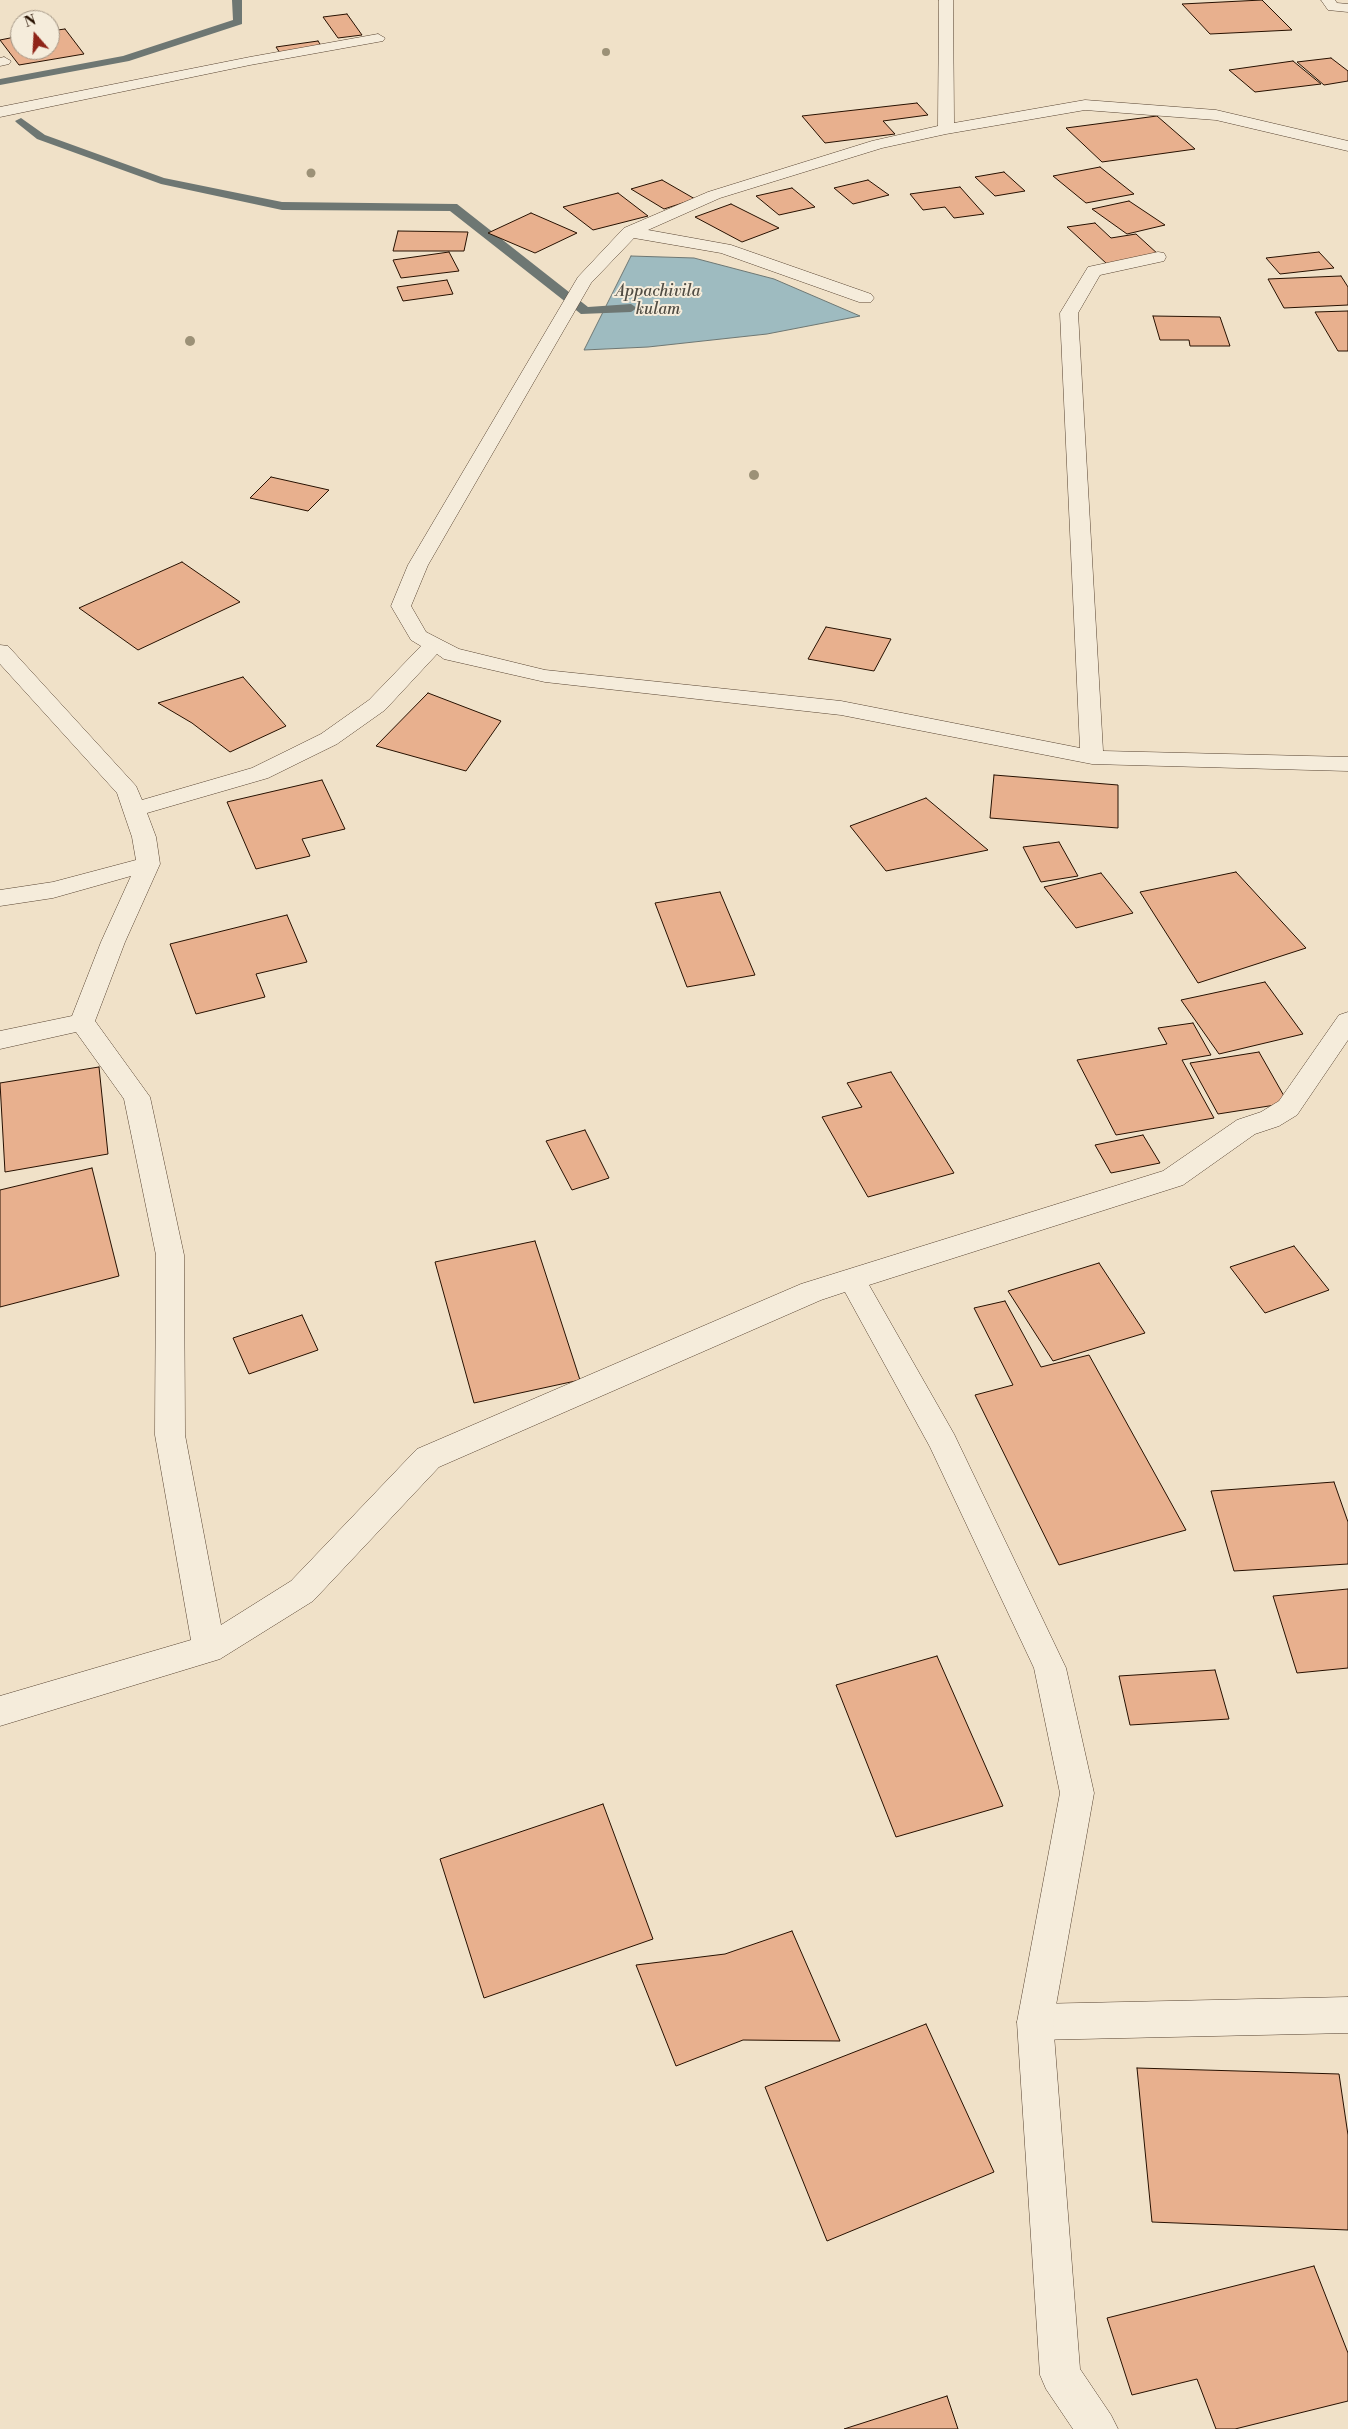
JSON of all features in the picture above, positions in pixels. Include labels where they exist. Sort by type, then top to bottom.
[{"type":"street","points":[[946,0],[946,129]]},
{"type":"street","points":[[1328,0],[1333,7],[1348,8]]},
{"type":"street","points":[[0,112],[250,61],[378,38]]},
{"type":"street","points":[[1348,146],[1216,115],[1085,105],[946,129],[878,144],[714,195],[630,232],[584,281],[418,565],[401,606],[418,636],[452,654],[544,676],[841,708],[1092,757],[1348,764]]},
{"type":"street","points":[[630,232],[725,249],[866,298]]},
{"type":"street","points":[[1092,757],[1069,313],[1094,272],[1158,257]]},
{"type":"street","points":[[135,809],[260,773],[329,739],[377,705],[434,645]]},
{"type":"street","points":[[0,651],[128,791],[144,838],[148,864],[82,1022]]},
{"type":"street","points":[[0,898],[53,890],[148,864]]},
{"type":"street","points":[[0,1711],[209,1648],[302,1591],[428,1458],[811,1292],[1173,1178],[1246,1127],[1270,1119],[1288,1108],[1348,1021]]},
{"type":"street","points":[[0,1040],[82,1022]]},
{"type":"street","points":[[82,1022],[137,1097],[170,1255],[170,1435],[209,1648]]},
{"type":"street","points":[[852,1280],[943,1443],[1050,1668],[1078,1793],[1035,2022],[1060,2375],[1097,2429]]},
{"type":"street","points":[[1035,2022],[1348,2015]]},
{"type":"water","name":"Appachivila kulam","points":[[631,256],[694,258],[774,279],[860,316],[767,334],[648,347],[584,350]]},
{"type":"building","points":[[1262,0],[1292,30],[1210,34],[1182,4]]},
{"type":"building","points":[[347,14],[362,35],[338,38],[323,17]]},
{"type":"building","points":[[65,29],[84,54],[60,58],[60,30]]},
{"type":"building","points":[[10,38],[10,53],[0,40]]},
{"type":"building","points":[[318,41],[322,47],[280,53],[276,47]]},
{"type":"building","points":[[1331,58],[1348,71],[1348,81],[1324,85],[1297,62]]},
{"type":"building","points":[[15,60],[49,60],[19,65]]},
{"type":"building","points":[[1293,61],[1321,84],[1255,92],[1229,70]]},
{"type":"building","points":[[917,103],[928,115],[883,121],[895,134],[825,143],[802,116]]},
{"type":"building","points":[[1157,116],[1195,149],[1102,162],[1066,128]]},
{"type":"building","points":[[1100,167],[1134,194],[1086,203],[1053,176]]},
{"type":"building","points":[[1004,172],[1025,191],[995,196],[975,177]]},
{"type":"building","points":[[662,180],[695,199],[664,209],[631,189]]},
{"type":"building","points":[[868,180],[889,195],[853,204],[834,188]]},
{"type":"building","points":[[960,187],[984,214],[954,218],[945,207],[923,210],[910,194]]},
{"type":"building","points":[[792,188],[815,207],[779,215],[756,196]]},
{"type":"building","points":[[618,193],[648,216],[593,230],[563,207]]},
{"type":"building","points":[[1129,201],[1165,225],[1127,234],[1092,209]]},
{"type":"building","points":[[731,204],[779,228],[742,242],[695,217]]},
{"type":"building","points":[[531,213],[577,233],[535,253],[488,233]]},
{"type":"building","points":[[1095,223],[1111,238],[1136,234],[1159,255],[1107,264],[1067,227]]},
{"type":"building","points":[[398,231],[468,232],[464,251],[393,251]]},
{"type":"building","points":[[449,252],[459,271],[401,278],[393,260]]},
{"type":"building","points":[[1319,252],[1334,268],[1280,274],[1266,258]]},
{"type":"building","points":[[1341,276],[1348,287],[1348,305],[1284,308],[1268,279]]},
{"type":"building","points":[[447,280],[453,294],[403,301],[397,287]]},
{"type":"building","points":[[1348,311],[1348,351],[1338,351],[1315,312]]},
{"type":"building","points":[[1153,316],[1220,317],[1230,346],[1190,346],[1189,340],[1160,340]]},
{"type":"building","points":[[271,477],[329,490],[308,511],[250,498]]},
{"type":"building","points":[[182,562],[240,602],[138,650],[79,608]]},
{"type":"building","points":[[826,627],[891,639],[874,671],[808,659]]},
{"type":"building","points":[[243,677],[286,726],[230,752],[192,723],[158,703]]},
{"type":"building","points":[[428,693],[501,721],[466,771],[376,746]]},
{"type":"building","points":[[994,775],[1118,785],[1118,828],[990,818]]},
{"type":"building","points":[[322,780],[345,829],[302,839],[310,856],[256,869],[227,802]]},
{"type":"building","points":[[926,798],[988,850],[886,871],[850,826]]},
{"type":"building","points":[[1059,842],[1078,876],[1041,882],[1023,847]]},
{"type":"building","points":[[1236,872],[1306,948],[1198,983],[1140,892]]},
{"type":"building","points":[[1101,873],[1133,913],[1076,928],[1044,887]]},
{"type":"building","points":[[720,892],[755,975],[687,987],[655,903]]},
{"type":"building","points":[[287,915],[307,962],[256,974],[265,997],[196,1014],[170,944]]},
{"type":"building","points":[[1265,982],[1303,1034],[1219,1054],[1181,1000]]},
{"type":"building","points":[[1193,1023],[1211,1055],[1182,1060],[1214,1118],[1116,1135],[1077,1060],[1167,1044],[1158,1028]]},
{"type":"building","points":[[1259,1052],[1288,1103],[1218,1114],[1190,1063]]},
{"type":"building","points":[[99,1067],[108,1154],[5,1172],[0,1083]]},
{"type":"building","points":[[891,1072],[954,1173],[868,1197],[822,1117],[862,1107],[847,1083]]},
{"type":"building","points":[[585,1130],[609,1178],[572,1190],[546,1141]]},
{"type":"building","points":[[1143,1135],[1160,1163],[1111,1173],[1095,1145]]},
{"type":"building","points":[[92,1168],[119,1276],[0,1307],[0,1190]]},
{"type":"building","points":[[535,1241],[580,1380],[474,1403],[435,1262]]},
{"type":"building","points":[[1294,1246],[1329,1290],[1265,1313],[1230,1267]]},
{"type":"building","points":[[1099,1263],[1145,1333],[1053,1361],[1008,1291]]},
{"type":"building","points":[[1005,1301],[1041,1367],[1089,1355],[1186,1530],[1059,1565],[975,1395],[1013,1385],[974,1308]]},
{"type":"building","points":[[302,1315],[318,1350],[249,1374],[233,1338]]},
{"type":"building","points":[[1334,1482],[1348,1522],[1348,1564],[1234,1571],[1211,1491]]},
{"type":"building","points":[[1348,1589],[1348,1668],[1297,1673],[1273,1596]]},
{"type":"building","points":[[937,1656],[1003,1806],[896,1837],[836,1685]]},
{"type":"building","points":[[1215,1670],[1229,1719],[1130,1725],[1119,1676]]},
{"type":"building","points":[[603,1804],[653,1939],[484,1998],[440,1859]]},
{"type":"building","points":[[792,1931],[840,2041],[743,2040],[676,2066],[636,1965],[725,1954]]},
{"type":"building","points":[[926,2024],[994,2172],[827,2241],[765,2087]]},
{"type":"building","points":[[1137,2068],[1339,2074],[1348,2135],[1348,2230],[1152,2222]]},
{"type":"building","points":[[1314,2266],[1348,2353],[1348,2401],[1235,2429],[1216,2429],[1197,2379],[1132,2395],[1107,2318]]},
{"type":"building","points":[[947,2396],[958,2429],[844,2429]]},
{"type":"waterway","points":[[0,82],[125,59],[238,22],[237,0]]},
{"type":"waterway","points":[[21,121],[41,137],[161,181],[282,206],[453,207],[585,311],[631,308]]}]
